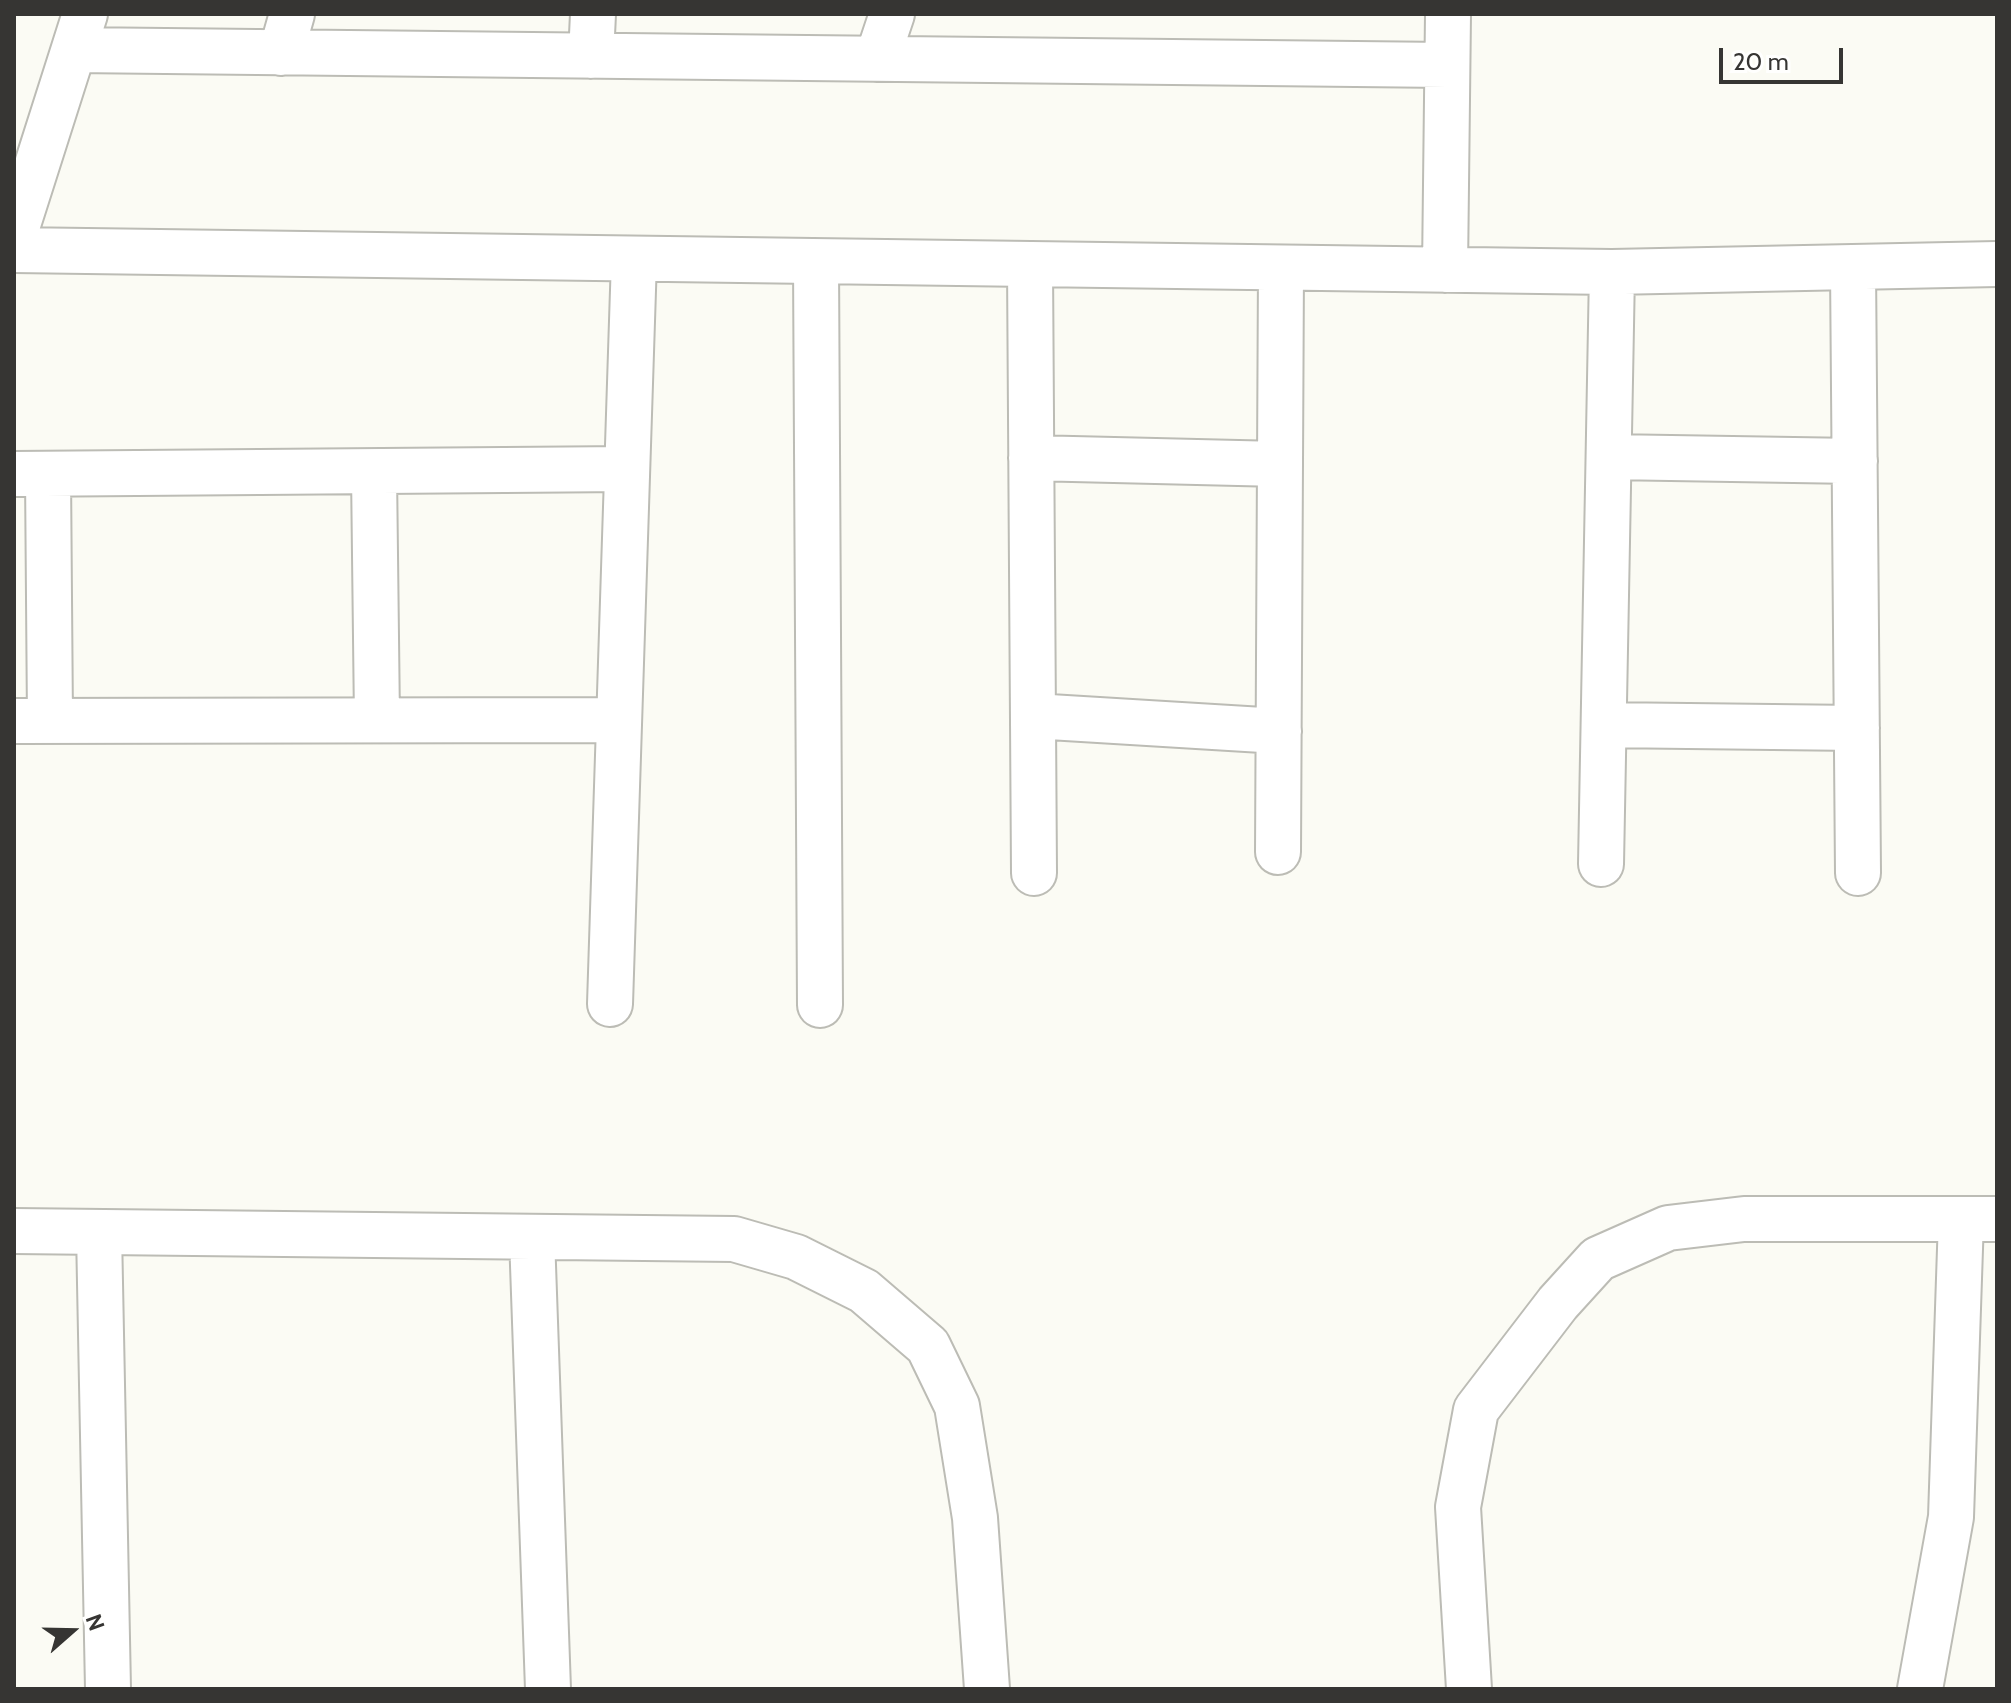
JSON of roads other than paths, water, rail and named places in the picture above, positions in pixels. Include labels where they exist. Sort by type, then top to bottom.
[{"type":"street","points":[[877,59],[892,14]]},
{"type":"street","points":[[1445,270],[1448,14]]},
{"type":"street","points":[[14,237],[79,32],[592,35],[877,59],[1447,65]]},
{"type":"street","points":[[14,250],[1612,272],[1997,264]]},
{"type":"street","points":[[610,1004],[634,259]]},
{"type":"street","points":[[816,262],[820,1005]]},
{"type":"street","points":[[1030,265],[1034,873]]},
{"type":"street","points":[[1853,267],[1858,873]]},
{"type":"street","points":[[1278,852],[1281,268]]},
{"type":"street","points":[[1601,864],[1612,272]]},
{"type":"street","points":[[1609,457],[1855,461]]},
{"type":"street","points":[[1031,458],[1280,464]]},
{"type":"street","points":[[619,720],[32,721],[31,474],[627,469]]},
{"type":"street","points":[[374,472],[377,720]]},
{"type":"street","points":[[1033,716],[1279,731]]},
{"type":"street","points":[[1604,725],[1857,728]]},
{"type":"street","points":[[1469,1689],[1458,1507],[1476,1410],[1558,1303],[1598,1259],[1668,1228],[1744,1219],[1979,1219],[1951,1517],[1920,1689]]},
{"type":"street","points":[[14,1231],[734,1239],[796,1257],[864,1291],[928,1346],[957,1406],[975,1518],[987,1689]]},
{"type":"street","points":[[99,1232],[108,1689]]},
{"type":"street","points":[[532,1237],[548,1689]]}]
